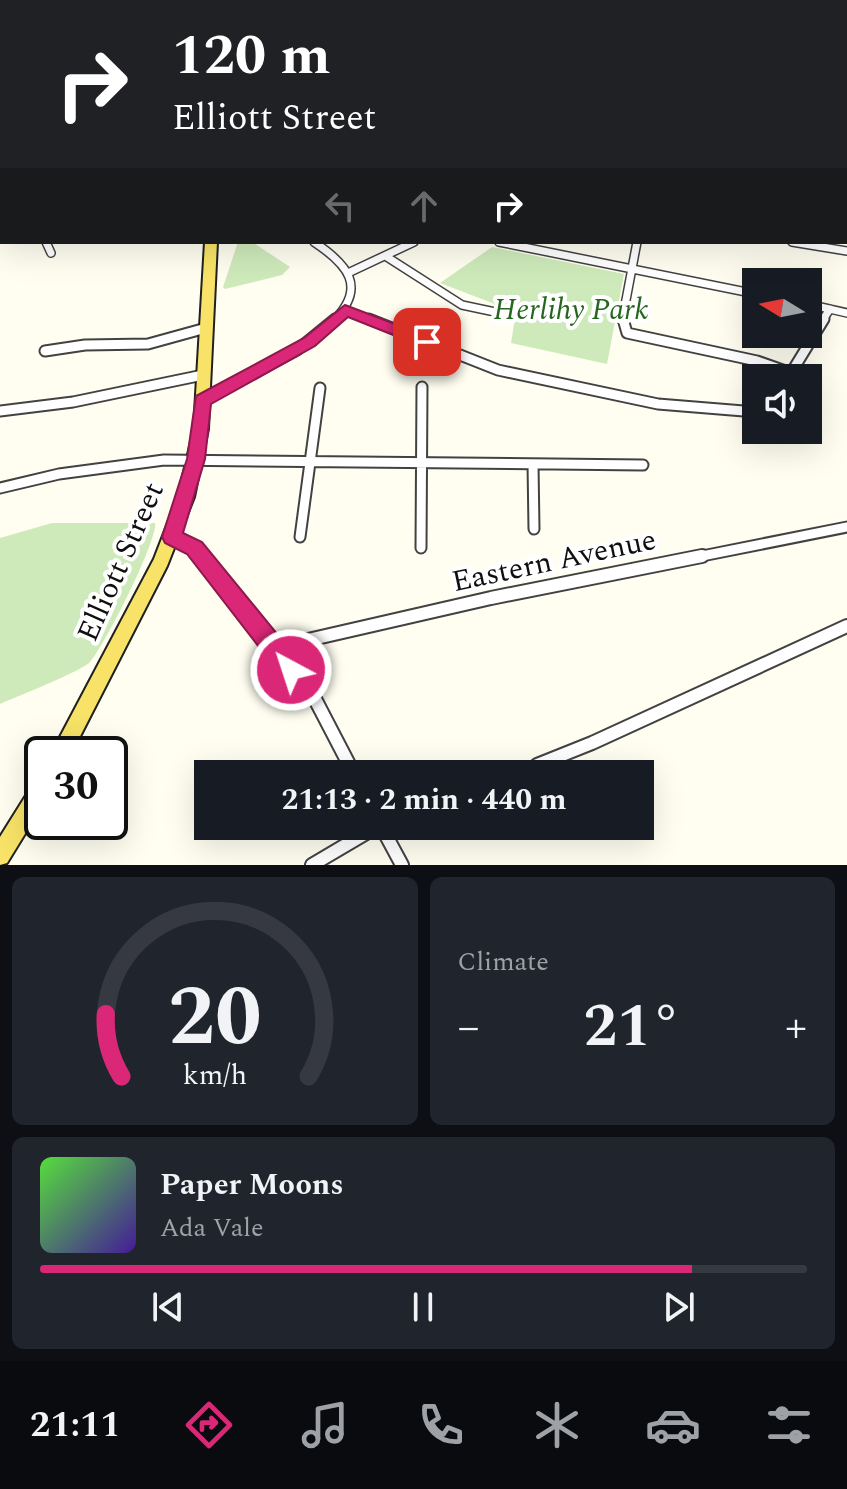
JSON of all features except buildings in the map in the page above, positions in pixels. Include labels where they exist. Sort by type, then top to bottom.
[{"type":"main road","name":"Elliott Street","points":[[70,736],[172,537],[196,459],[211,244]]},
{"type":"main road","points":[[0,856],[24,817]]},
{"type":"street","points":[[47,244],[51,253]]},
{"type":"street","points":[[202,401],[309,342],[333,324],[345,310],[352,294],[348,273],[341,262],[317,244]]},
{"type":"street","points":[[348,273],[410,244]]},
{"type":"street","points":[[509,244],[742,291]]},
{"type":"street","points":[[637,244],[622,323],[627,333],[763,364]]},
{"type":"street","points":[[804,244],[847,251]]},
{"type":"street","points":[[387,257],[462,305],[495,312]]},
{"type":"street","points":[[822,307],[847,313]]},
{"type":"street","points":[[796,364],[830,309]]},
{"type":"street","points":[[345,310],[498,370],[658,404],[742,411]]},
{"type":"street","points":[[45,351],[85,345],[148,344],[206,328]]},
{"type":"street","points":[[0,411],[73,402],[203,375]]},
{"type":"street","points":[[421,548],[422,387]]},
{"type":"street","points":[[300,537],[320,388]]},
{"type":"street","points":[[0,488],[59,474],[164,460],[643,465]]},
{"type":"street","points":[[533,464],[534,529]]},
{"type":"street","name":"Eastern Avenue","points":[[273,648],[506,595],[847,527]]},
{"type":"street","points":[[172,537],[195,548],[315,699],[347,760]]},
{"type":"street","points":[[550,760],[847,626]]},
{"type":"street","points":[[312,865],[356,840]]},
{"type":"street","points":[[388,840],[402,865]]},
{"type":"green space","points":[[237,244],[255,244],[290,267],[282,275],[223,287]]},
{"type":"green space","name":"Herlihy Park","points":[[492,247],[624,274],[607,364],[511,343],[515,318],[500,306],[440,283]]},
{"type":"green space","points":[[52,523],[155,523],[148,550],[129,593],[90,662],[0,704],[0,538]]},
{"type":"route","points":[[291,670],[195,548],[172,537],[196,459],[202,401],[309,342],[333,324],[345,310],[427,342]]}]
